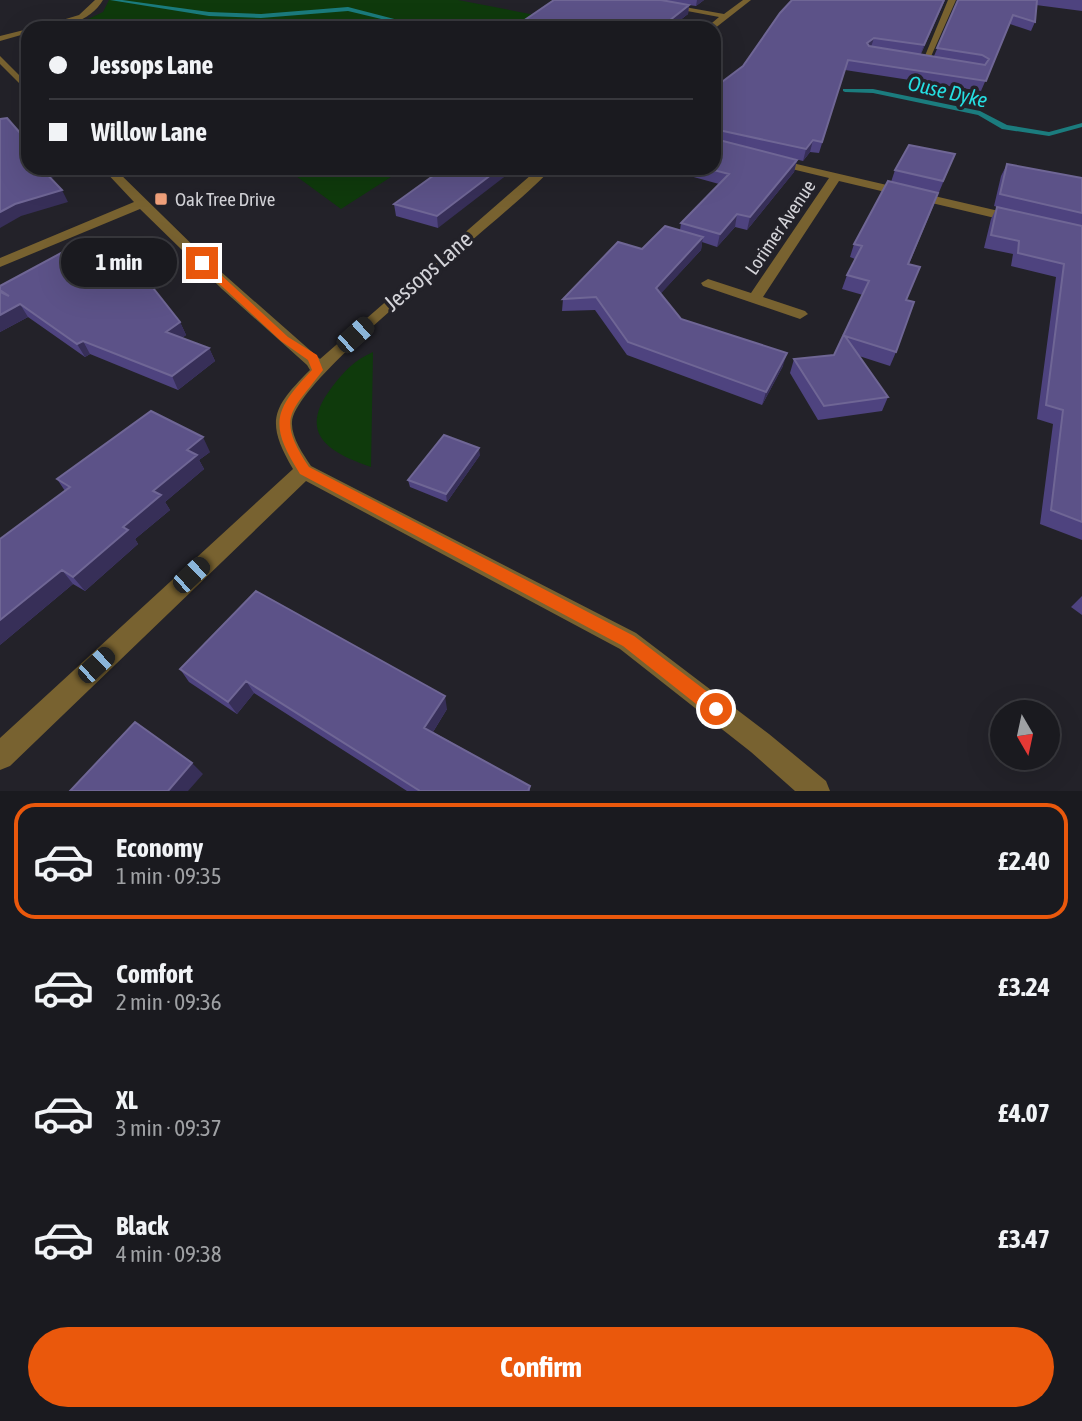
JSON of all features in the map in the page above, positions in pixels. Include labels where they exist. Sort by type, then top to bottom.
[{"type":"street","points":[[65,21],[94,9],[99,0]]},
{"type":"street","points":[[634,0],[724,16]]},
{"type":"street","points":[[718,21],[747,0]]},
{"type":"street","points":[[925,61],[952,0]]},
{"type":"street","points":[[0,39],[21,33]]},
{"type":"street","points":[[0,59],[12,81],[21,86]]},
{"type":"street","points":[[912,59],[939,64]]},
{"type":"street","name":"Lorimer Avenue","points":[[759,158],[1030,222]]},
{"type":"street","points":[[114,175],[140,204],[285,339],[313,358],[318,370]]},
{"type":"street","name":"Jessops Lane","points":[[304,471],[289,446],[284,422],[293,397],[318,370],[538,175]]},
{"type":"street","name":"Lorimer Avenue","points":[[754,299],[836,176]]},
{"type":"street","points":[[0,263],[140,204]]},
{"type":"street","name":"Lorimer Avenue","points":[[708,283],[800,314]]},
{"type":"street","points":[[0,756],[304,471],[628,641],[760,743],[816,791]]},
{"type":"green space","points":[[109,0],[458,0],[566,21],[84,21],[103,12]]},
{"type":"green space","points":[[295,175],[394,175],[341,209]]},
{"type":"green space","points":[[373,352],[371,467],[341,455],[330,447],[317,429],[317,417],[322,403],[341,376],[355,362]]},
{"type":"building","points":[[554,0],[661,0],[689,5],[669,21],[523,21]]},
{"type":"building","points":[[792,0],[944,0],[924,45],[874,38],[867,43],[869,46],[985,65],[989,59],[982,55],[937,48],[958,0],[1037,0],[1035,22],[1013,15],[986,81],[848,60],[822,142],[813,140],[806,149],[721,131],[721,83],[743,66]]},
{"type":"building","points":[[7,118],[21,134],[21,175],[48,175],[62,190],[15,204],[0,212],[0,119]]},
{"type":"building","points":[[721,141],[797,160],[750,217],[737,214],[720,234],[681,223],[729,174],[721,172]]},
{"type":"building","points":[[909,145],[955,154],[943,181],[895,170]]},
{"type":"building","points":[[1007,164],[1082,178],[1082,213],[1000,194]]},
{"type":"building","points":[[434,175],[491,175],[437,216],[394,204]]},
{"type":"building","points":[[888,181],[938,193],[908,264],[920,267],[906,300],[914,302],[896,352],[845,336],[888,397],[824,406],[794,359],[834,355],[869,281],[847,275],[862,246],[854,244]]},
{"type":"building","points":[[997,207],[1082,226],[1082,522],[1051,510],[1063,410],[1046,405],[1064,264],[1018,253],[1019,241],[991,235]]},
{"type":"building","points":[[665,226],[703,237],[656,288],[681,319],[787,353],[766,392],[628,342],[596,297],[563,299],[618,242],[642,249]]},
{"type":"building","points":[[116,241],[180,322],[166,332],[209,348],[172,376],[83,341],[77,344],[20,304],[0,315],[0,292],[9,296],[0,290],[0,286],[74,246],[80,252]]},
{"type":"building","points":[[151,411],[203,437],[187,450],[197,455],[153,491],[161,495],[123,527],[128,530],[73,577],[62,570],[0,620],[0,539],[70,487],[57,479]]},
{"type":"building","points":[[444,435],[479,448],[446,494],[408,480]]},
{"type":"building","points":[[256,591],[445,696],[424,728],[530,786],[528,791],[420,791],[246,681],[228,702],[180,669]]},
{"type":"building","points":[[135,722],[192,763],[168,791],[70,791]]},
{"type":"waterway","name":"Ouse Dyke","points":[[112,0],[209,14],[261,16],[348,9],[396,21]]},
{"type":"waterway","name":"Ouse Dyke","points":[[845,90],[873,91],[980,113],[1005,127],[1049,134],[1082,125]]},
{"type":"place","name":"Oak Tree Drive","points":[[161,199]]},
{"type":"route","points":[[202,263],[285,339],[313,358],[318,370],[293,397],[284,422],[289,446],[304,471],[628,641],[716,709]]}]
